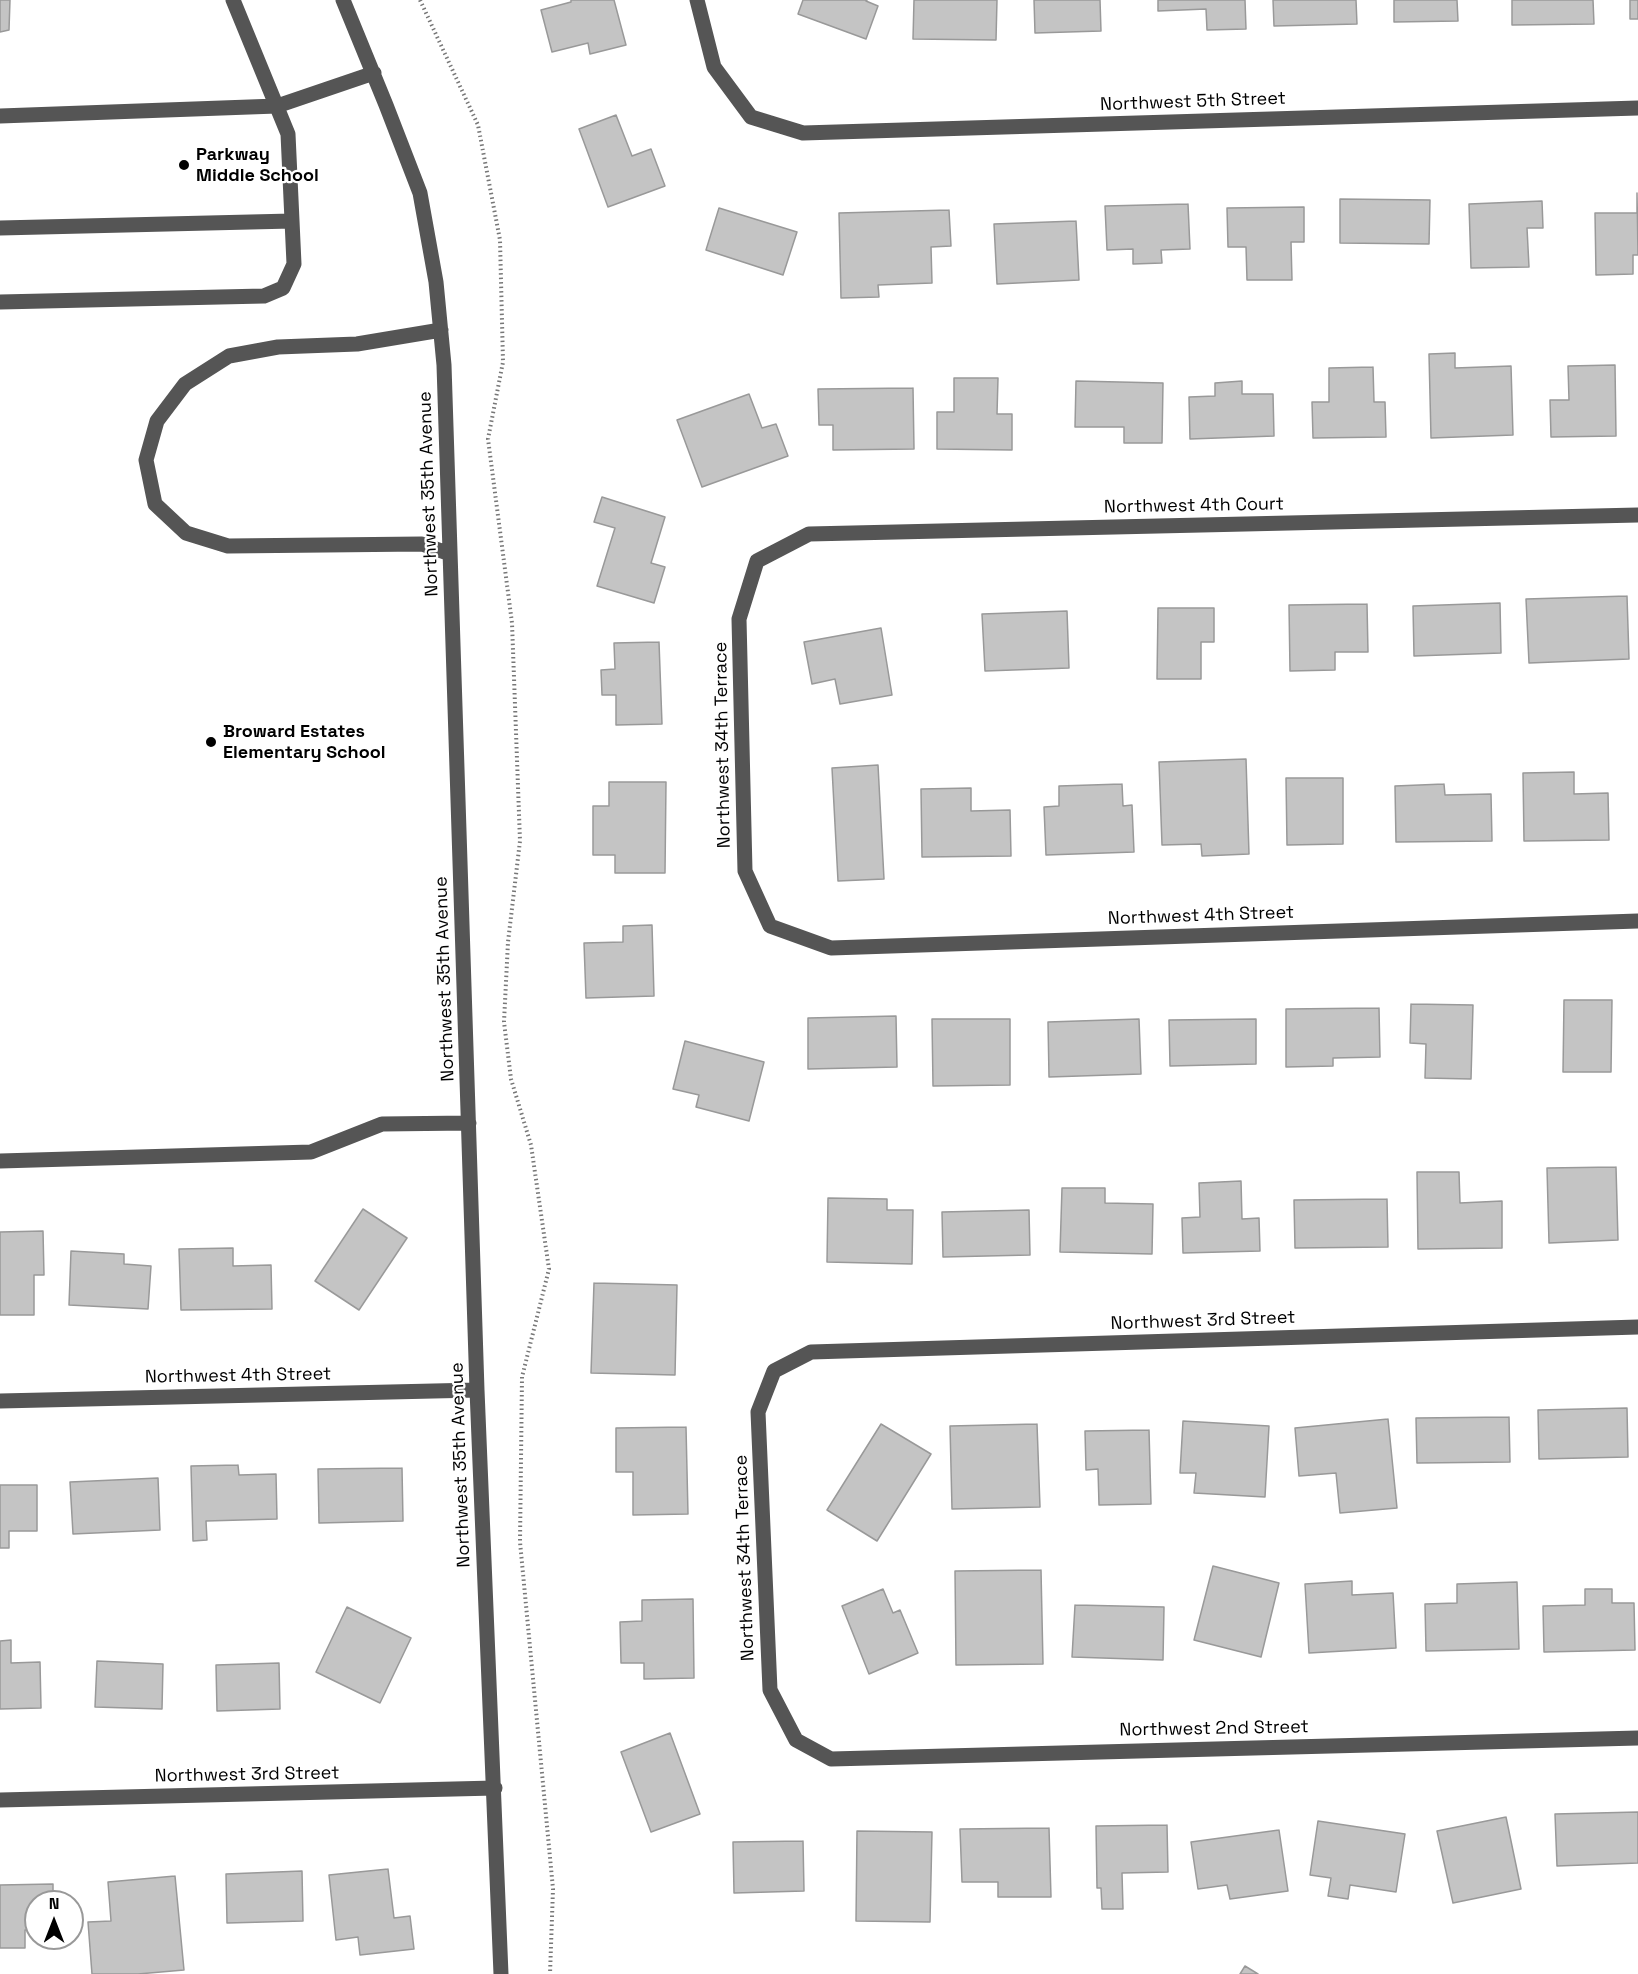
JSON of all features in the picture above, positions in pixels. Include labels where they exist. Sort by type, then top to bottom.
[{"type":"street","points":[[0,302],[264,296],[283,288],[294,264],[288,134],[233,0]]},
{"type":"street","name":"Northwest 35th Avenue","points":[[343,0],[420,193],[436,282],[444,365],[477,1390],[501,1974]]},
{"type":"street","name":"Northwest 5th Street","points":[[697,0],[714,67],[750,117],[803,133],[1638,108]]},
{"type":"street","points":[[0,117],[277,106],[374,73]]},
{"type":"street","points":[[0,228],[292,221]]},
{"type":"street","points":[[441,330],[357,344],[278,347],[229,356],[185,384],[157,421],[146,460],[155,504],[186,533],[228,546],[422,544],[450,554]]},
{"type":"street","name":"Northwest 4th Court","points":[[757,561],[809,534],[1638,515]]},
{"type":"street","name":"Northwest 34th Terrace","points":[[757,561],[739,619],[745,871],[770,926]]},
{"type":"street","name":"Northwest 4th Street","points":[[770,926],[831,948],[1638,921]]},
{"type":"street","points":[[0,1161],[311,1152],[382,1124],[469,1123]]},
{"type":"street","name":"Northwest 3rd Street","points":[[774,1371],[811,1352],[1638,1328]]},
{"type":"street","name":"Northwest 34th Terrace","points":[[774,1371],[758,1412],[770,1690],[796,1740]]},
{"type":"street","name":"Northwest 4th Street","points":[[0,1401],[477,1390]]},
{"type":"street","name":"Northwest 2nd Street","points":[[796,1740],[831,1759],[1638,1738]]},
{"type":"street","name":"Northwest 3rd Street","points":[[0,1800],[495,1788]]},
{"type":"path","points":[[420,0],[478,125],[500,240],[503,362],[488,439],[512,623],[520,841],[508,942],[504,1022],[511,1079],[531,1145],[549,1269],[522,1377],[520,1542],[553,1889],[550,1974]]},
{"type":"building","points":[[0,0],[10,0],[9,30],[0,32]]},
{"type":"building","points":[[571,0],[614,0],[626,45],[590,54],[588,43],[552,52],[541,10],[571,2]]},
{"type":"building","points":[[803,0],[867,0],[878,6],[866,39],[798,14]]},
{"type":"building","points":[[914,0],[997,0],[996,40],[913,39]]},
{"type":"building","points":[[1034,0],[1100,0],[1101,31],[1035,33]]},
{"type":"building","points":[[1158,0],[1245,0],[1246,29],[1207,30],[1206,9],[1158,11]]},
{"type":"building","points":[[1273,0],[1356,0],[1357,24],[1274,26]]},
{"type":"building","points":[[1394,0],[1457,0],[1458,21],[1394,22]]},
{"type":"building","points":[[1512,0],[1593,0],[1594,24],[1512,25]]},
{"type":"building","points":[[1630,0],[1638,0],[1638,19],[1630,19]]},
{"type":"building","points":[[616,115],[632,156],[651,149],[665,186],[608,207],[579,129]]},
{"type":"building","points":[[1637,193],[1638,255],[1633,255],[1633,274],[1596,275],[1595,213],[1637,213]]},
{"type":"building","points":[[1340,199],[1430,200],[1429,244],[1340,243]]},
{"type":"building","points":[[1542,201],[1543,228],[1527,228],[1529,267],[1471,268],[1469,204]]},
{"type":"building","points":[[1188,204],[1190,249],[1161,250],[1162,263],[1133,264],[1133,249],[1107,250],[1105,206]]},
{"type":"building","points":[[1304,207],[1304,242],[1291,242],[1292,280],[1247,280],[1246,247],[1228,247],[1227,208]]},
{"type":"building","points":[[719,208],[797,232],[783,275],[706,250]]},
{"type":"building","points":[[949,210],[951,246],[931,247],[932,283],[878,285],[879,297],[841,298],[839,213]]},
{"type":"building","points":[[1076,221],[1079,280],[997,284],[994,224]]},
{"type":"building","points":[[1455,353],[1455,368],[1511,366],[1513,435],[1431,438],[1429,354]]},
{"type":"building","points":[[1615,365],[1616,436],[1551,437],[1550,400],[1569,400],[1568,366]]},
{"type":"building","points":[[1373,367],[1374,402],[1385,402],[1386,437],[1313,438],[1312,402],[1329,402],[1329,368]]},
{"type":"building","points":[[954,378],[998,378],[997,414],[1012,414],[1012,450],[937,449],[937,412],[954,412]]},
{"type":"building","points":[[1076,381],[1163,383],[1162,443],[1124,443],[1124,427],[1075,427]]},
{"type":"building","points":[[1242,381],[1242,394],[1273,394],[1274,436],[1190,439],[1189,397],[1215,396],[1215,383]]},
{"type":"building","points":[[913,388],[914,449],[833,450],[833,425],[819,425],[818,389]]},
{"type":"building","points":[[749,394],[762,428],[776,424],[788,456],[702,487],[677,420]]},
{"type":"building","points":[[602,497],[665,517],[651,563],[665,567],[654,603],[597,586],[615,528],[594,522]]},
{"type":"building","points":[[1627,596],[1629,659],[1529,663],[1526,599]]},
{"type":"building","points":[[1500,603],[1501,653],[1414,656],[1413,606]]},
{"type":"building","points":[[1367,604],[1368,652],[1335,652],[1335,670],[1290,671],[1289,605]]},
{"type":"building","points":[[1158,608],[1214,608],[1214,642],[1201,642],[1201,679],[1157,679]]},
{"type":"building","points":[[1067,611],[1069,668],[985,671],[982,614]]},
{"type":"building","points":[[881,628],[892,695],[840,704],[835,679],[812,684],[804,642]]},
{"type":"building","points":[[659,642],[662,724],[616,725],[616,695],[602,695],[601,670],[615,669],[614,643]]},
{"type":"building","points":[[1246,759],[1249,854],[1202,856],[1201,844],[1162,845],[1159,762]]},
{"type":"building","points":[[878,765],[884,879],[838,881],[832,768]]},
{"type":"building","points":[[1574,772],[1574,794],[1608,793],[1609,840],[1524,841],[1523,773]]},
{"type":"building","points":[[1286,778],[1343,778],[1343,844],[1287,845]]},
{"type":"building","points":[[609,782],[666,782],[665,873],[615,873],[615,855],[593,855],[593,806],[609,806]]},
{"type":"building","points":[[1122,784],[1123,806],[1132,805],[1134,852],[1046,855],[1044,807],[1059,806],[1059,786]]},
{"type":"building","points":[[1444,784],[1445,795],[1491,794],[1492,841],[1396,842],[1395,786]]},
{"type":"building","points":[[971,788],[971,811],[1010,810],[1011,856],[922,857],[921,789]]},
{"type":"building","points":[[652,925],[654,996],[586,998],[584,943],[623,942],[623,926]]},
{"type":"building","points":[[1564,1000],[1612,1000],[1611,1072],[1563,1072]]},
{"type":"building","points":[[1411,1004],[1473,1005],[1471,1079],[1425,1078],[1426,1044],[1410,1043]]},
{"type":"building","points":[[1379,1008],[1380,1057],[1333,1058],[1333,1066],[1286,1067],[1286,1009]]},
{"type":"building","points":[[896,1016],[897,1067],[808,1069],[808,1018]]},
{"type":"building","points":[[932,1019],[1010,1019],[1010,1085],[933,1086]]},
{"type":"building","points":[[1139,1019],[1141,1074],[1049,1077],[1048,1022]]},
{"type":"building","points":[[1256,1019],[1256,1064],[1170,1066],[1169,1020]]},
{"type":"building","points":[[685,1041],[764,1062],[749,1121],[696,1107],[699,1095],[673,1089]]},
{"type":"building","points":[[1616,1167],[1618,1240],[1549,1243],[1547,1168]]},
{"type":"building","points":[[1417,1172],[1459,1172],[1460,1203],[1502,1201],[1502,1248],[1418,1249]]},
{"type":"building","points":[[1241,1181],[1242,1219],[1259,1218],[1260,1251],[1183,1253],[1182,1218],[1200,1217],[1199,1183]]},
{"type":"building","points":[[1062,1188],[1105,1188],[1105,1203],[1153,1204],[1152,1254],[1060,1252]]},
{"type":"building","points":[[828,1198],[887,1199],[887,1210],[913,1210],[912,1264],[827,1262]]},
{"type":"building","points":[[1387,1199],[1388,1247],[1295,1248],[1294,1200]]},
{"type":"building","points":[[363,1209],[407,1238],[359,1310],[315,1281]]},
{"type":"building","points":[[1029,1210],[1030,1255],[943,1257],[942,1212]]},
{"type":"building","points":[[43,1231],[44,1275],[34,1275],[34,1315],[0,1315],[0,1232]]},
{"type":"building","points":[[233,1248],[233,1266],[271,1265],[272,1309],[181,1310],[179,1249]]},
{"type":"building","points":[[71,1251],[124,1254],[124,1264],[151,1266],[148,1309],[69,1305]]},
{"type":"building","points":[[594,1283],[677,1285],[675,1375],[591,1373]]},
{"type":"building","points":[[1627,1408],[1628,1457],[1539,1459],[1538,1410]]},
{"type":"building","points":[[1509,1417],[1510,1462],[1417,1463],[1416,1418]]},
{"type":"building","points":[[1388,1419],[1397,1508],[1340,1513],[1336,1473],[1299,1476],[1295,1428]]},
{"type":"building","points":[[1183,1421],[1269,1426],[1265,1497],[1194,1493],[1196,1473],[1180,1473]]},
{"type":"building","points":[[881,1424],[931,1454],[877,1541],[827,1510]]},
{"type":"building","points":[[1037,1424],[1040,1507],[952,1509],[950,1426]]},
{"type":"building","points":[[686,1427],[688,1514],[633,1515],[633,1472],[616,1472],[616,1428]]},
{"type":"building","points":[[1149,1430],[1151,1504],[1099,1505],[1098,1469],[1086,1470],[1085,1431]]},
{"type":"building","points":[[238,1465],[239,1475],[276,1474],[277,1519],[206,1521],[207,1540],[193,1541],[191,1466]]},
{"type":"building","points":[[402,1468],[403,1521],[319,1523],[318,1469]]},
{"type":"building","points":[[158,1478],[160,1530],[73,1534],[70,1482]]},
{"type":"building","points":[[0,1485],[37,1485],[37,1531],[9,1531],[9,1548],[0,1548]]},
{"type":"building","points":[[1213,1566],[1279,1583],[1261,1657],[1194,1640]]},
{"type":"building","points":[[1041,1570],[1043,1664],[956,1665],[955,1571]]},
{"type":"building","points":[[1352,1581],[1352,1595],[1393,1593],[1396,1648],[1309,1653],[1305,1584]]},
{"type":"building","points":[[1517,1582],[1519,1649],[1426,1651],[1425,1604],[1457,1603],[1457,1584]]},
{"type":"building","points":[[883,1589],[893,1613],[900,1610],[918,1653],[869,1674],[842,1606]]},
{"type":"building","points":[[1585,1589],[1612,1589],[1612,1603],[1634,1603],[1635,1650],[1544,1652],[1543,1606],[1585,1605]]},
{"type":"building","points":[[693,1599],[694,1678],[644,1679],[644,1663],[621,1663],[620,1622],[642,1621],[642,1600]]},
{"type":"building","points":[[1075,1605],[1164,1607],[1163,1660],[1072,1657]]},
{"type":"building","points":[[347,1607],[411,1638],[380,1703],[316,1672]]},
{"type":"building","points":[[11,1640],[11,1663],[40,1662],[41,1708],[0,1709],[0,1641]]},
{"type":"building","points":[[97,1661],[163,1664],[162,1709],[95,1707]]},
{"type":"building","points":[[279,1663],[280,1709],[217,1711],[216,1665]]},
{"type":"building","points":[[670,1733],[700,1814],[651,1832],[621,1752]]},
{"type":"building","points":[[1638,1812],[1638,1863],[1557,1866],[1555,1814]]},
{"type":"building","points":[[1506,1817],[1521,1889],[1453,1903],[1437,1831]]},
{"type":"building","points":[[1318,1821],[1405,1834],[1396,1892],[1350,1885],[1348,1899],[1328,1896],[1331,1878],[1310,1875]]},
{"type":"building","points":[[1167,1825],[1168,1872],[1122,1873],[1123,1909],[1102,1909],[1101,1888],[1097,1888],[1096,1826]]},
{"type":"building","points":[[1049,1828],[1051,1897],[998,1897],[998,1882],[962,1882],[960,1829]]},
{"type":"building","points":[[1279,1830],[1288,1891],[1230,1899],[1227,1885],[1198,1889],[1191,1842]]},
{"type":"building","points":[[857,1831],[932,1832],[930,1922],[856,1921]]},
{"type":"building","points":[[803,1841],[804,1891],[734,1893],[733,1842]]},
{"type":"building","points":[[388,1869],[394,1918],[410,1916],[414,1949],[360,1955],[358,1937],[336,1940],[329,1875]]},
{"type":"building","points":[[302,1871],[303,1921],[227,1923],[226,1874]]},
{"type":"building","points":[[175,1876],[184,1970],[138,1974],[92,1974],[88,1922],[111,1921],[108,1882]]},
{"type":"building","points":[[53,1884],[53,1890],[24,1890],[24,1948],[0,1948],[0,1885]]},
{"type":"building","points":[[1245,1966],[1258,1974],[1240,1974]]},
{"type":"place","name":"Parkway Middle School","points":[[184,165]]},
{"type":"place","name":"Broward Estates Elementary School","points":[[211,742]]}]
